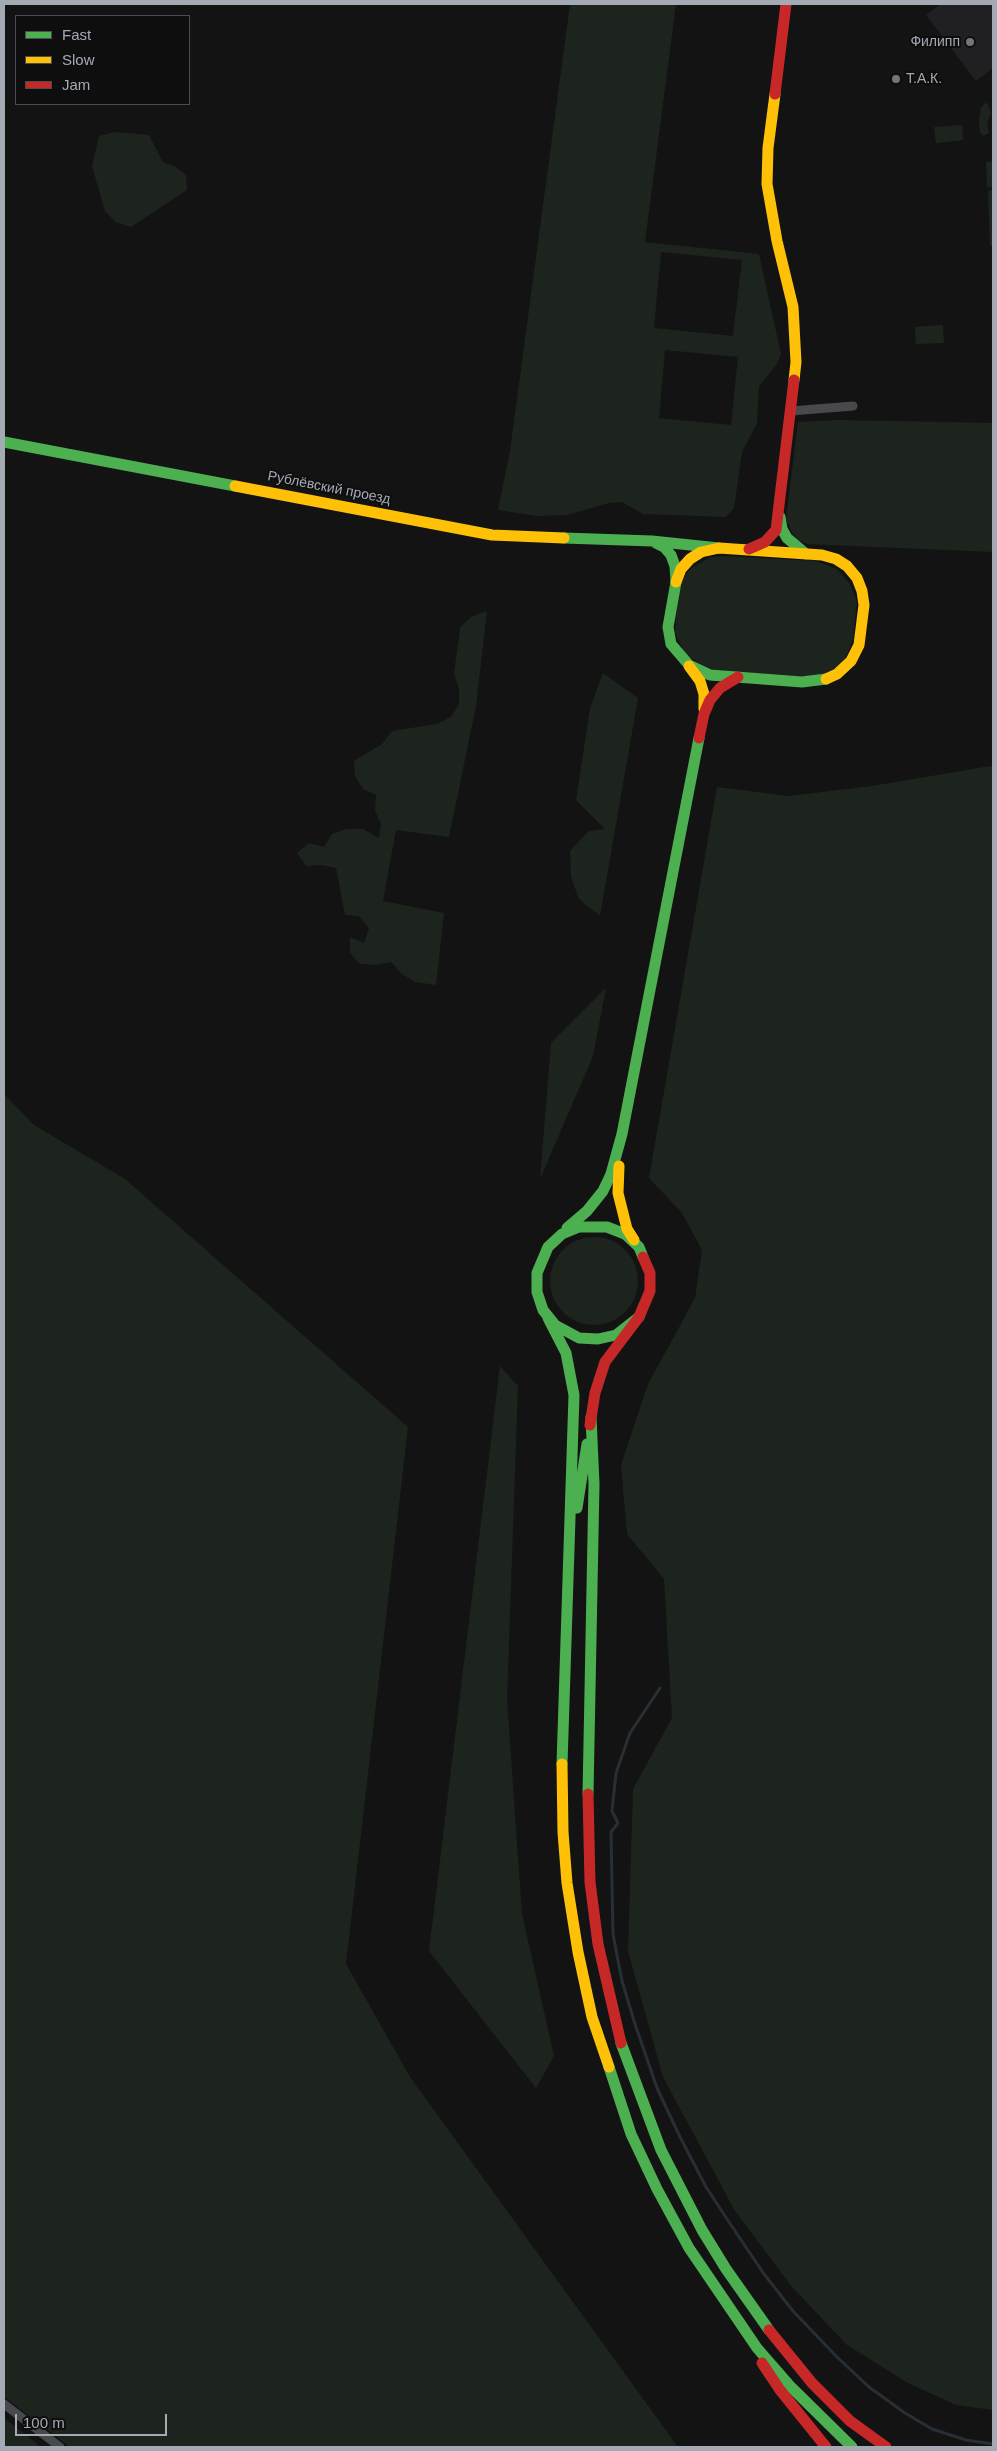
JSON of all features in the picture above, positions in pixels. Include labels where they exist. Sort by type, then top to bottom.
[{"type":"street","points":[[749,550],[771,537],[776,530],[796,362],[796,334],[793,307],[777,241],[768,184],[768,148],[786,4]]},
{"type":"street","points":[[791,411],[853,406]]},
{"type":"street","name":"Рублёвский проезд","points":[[4,442],[492,535],[652,541],[719,548]]},
{"type":"street","points":[[779,514],[782,529],[787,538],[794,546],[806,554]]},
{"type":"street","points":[[652,541],[664,547],[672,555],[676,566],[676,582]]},
{"type":"street","points":[[689,665],[710,674],[802,682],[821,680],[837,674],[850,661],[859,645],[864,605],[862,591],[857,578],[847,566],[836,559],[806,554],[719,548],[701,552],[690,559],[681,569],[670,606],[668,627],[671,644],[700,681],[704,694],[704,714],[622,1134],[611,1174],[603,1191],[588,1211],[554,1240],[543,1255],[537,1273],[537,1292],[566,1353],[574,1395],[562,1768],[567,1883],[578,1952],[592,2017],[632,2134],[657,2189],[689,2248],[780,2390],[826,2447]]},
{"type":"street","points":[[704,714],[710,700],[720,688],[738,677]]},
{"type":"street","points":[[570,1554],[591,1417],[605,1362],[638,1317],[650,1292],[650,1273],[644,1255],[627,1229],[618,1193],[622,1134]]},
{"type":"street","points":[[554,1240],[579,1227],[607,1227],[625,1234],[644,1255]]},
{"type":"street","points":[[548,1318],[570,1335],[589,1339],[616,1335],[638,1317]]},
{"type":"street","points":[[591,1417],[594,1484],[588,1775],[590,1882],[598,1944],[619,2038],[661,2150],[702,2230],[726,2269],[778,2342],[812,2383],[850,2421],[886,2447]]},
{"type":"street","points":[[731,2312],[757,2348],[791,2387],[852,2447]]},
{"type":"street","points":[[4,2404],[60,2447]]},
{"type":"shaded area","points":[[570,4],[676,4],[645,242],[759,254],[781,354],[776,365],[759,386],[757,423],[742,452],[734,508],[726,517],[643,514],[622,502],[609,503],[567,515],[537,516],[498,510],[510,451]],"holes":[[[661,252],[742,260],[733,336],[654,328]],[[665,350],[738,357],[731,425],[659,418]]]},
{"type":"shaded area","name":"Филипп","points":[[941,4],[993,4],[993,68],[976,81],[926,15]]},
{"type":"shaded area","points":[[987,102],[991,114],[987,122],[989,133],[983,136],[980,133],[979,121],[981,107]]},
{"type":"shaded area","points":[[962,125],[963,140],[936,143],[934,127]]},
{"type":"shaded area","points":[[115,132],[149,135],[163,162],[176,167],[186,175],[187,190],[131,227],[116,222],[105,211],[92,166],[99,136]]},
{"type":"shaded area","points":[[993,161],[993,186],[987,188],[986,162]]},
{"type":"shaded area","points":[[993,189],[993,246],[990,246],[988,191]]},
{"type":"shaded area","points":[[943,325],[944,343],[916,344],[915,327]]},
{"type":"shaded area","points":[[839,420],[993,423],[993,552],[807,544],[798,540],[792,533],[786,519],[798,422]]},
{"type":"shaded area","points":[[711,557],[816,561],[837,569],[850,584],[857,601],[853,640],[845,660],[836,668],[819,676],[809,677],[712,670],[691,658],[684,652],[675,633],[678,592],[686,574],[693,567]]},
{"type":"shaded area","points":[[487,611],[476,706],[449,837],[396,830],[383,901],[444,913],[436,985],[415,982],[402,974],[391,962],[376,965],[360,964],[350,953],[350,937],[364,943],[369,928],[359,916],[345,915],[336,868],[321,865],[306,866],[297,853],[309,843],[324,847],[332,834],[347,829],[363,829],[379,838],[381,824],[375,810],[376,795],[363,789],[355,776],[354,761],[382,744],[392,731],[436,724],[451,717],[459,704],[459,689],[454,674],[460,628],[471,617]]},
{"type":"shaded area","points":[[603,673],[638,698],[600,916],[579,899],[571,877],[570,851],[589,831],[605,829],[576,800],[590,709]]},
{"type":"shaded area","points":[[993,767],[993,2410],[956,2405],[908,2383],[847,2345],[792,2287],[735,2211],[663,2077],[628,1951],[633,1789],[672,1718],[664,1579],[627,1534],[621,1465],[648,1384],[695,1298],[702,1250],[682,1213],[649,1178],[717,787],[789,796],[872,786]]},
{"type":"shaded area","points":[[606,988],[593,1056],[540,1179],[551,1043]]},
{"type":"shaded area","points":[[4,1094],[34,1125],[125,1179],[408,1427],[346,1964],[410,2077],[678,2447],[70,2447],[4,2397]]},
{"type":"shaded area","points":[[585,1237],[603,1237],[619,1244],[631,1256],[638,1272],[638,1290],[631,1306],[619,1318],[603,1325],[585,1325],[569,1318],[557,1306],[550,1290],[550,1272],[557,1256],[569,1244]]},
{"type":"shaded area","points":[[500,1366],[518,1386],[507,1700],[522,1914],[554,2056],[536,2088],[429,1951]]},
{"type":"shaded area","points":[[4,2418],[22,2432],[41,2447],[4,2447]]},
{"type":"waterway","points":[[660,1688],[630,1733],[616,1773],[612,1811],[618,1823],[611,1832],[613,1934],[622,1981],[657,2088],[706,2187],[764,2274],[793,2311],[869,2387],[905,2413],[932,2429],[966,2440],[993,2444]]},
{"type":"traffic: fast","points":[[4,442],[235,486]]},
{"type":"traffic: fast","points":[[780,517],[782,529],[787,538],[806,554]]},
{"type":"traffic: fast","points":[[564,538],[652,541],[719,548]]},
{"type":"traffic: fast","points":[[656,543],[664,547],[671,555],[675,566],[676,582],[668,627],[671,644],[689,665],[710,675],[802,682],[826,679]]},
{"type":"traffic: fast","points":[[567,1228],[587,1211],[603,1191],[611,1174],[622,1134],[699,738]]},
{"type":"traffic: fast","points":[[639,1317],[616,1335],[598,1339],[579,1338],[555,1325],[543,1310],[537,1292],[537,1273],[548,1247],[562,1234],[579,1227],[607,1227],[625,1234],[639,1247],[643,1257]]},
{"type":"traffic: fast","points":[[548,1318],[566,1353],[574,1395],[562,1764]]},
{"type":"traffic: fast","points":[[588,1794],[594,1484],[591,1417]]},
{"type":"traffic: fast","points":[[577,1508],[587,1444]]},
{"type":"traffic: fast","points":[[621,2043],[661,2150],[702,2230],[726,2269],[769,2330]]},
{"type":"traffic: fast","points":[[609,2067],[631,2134],[657,2189],[689,2248],[757,2348],[791,2387],[852,2447]]},
{"type":"traffic: slow","points":[[775,94],[768,148],[767,184],[777,241],[793,307],[796,362],[794,380]]},
{"type":"traffic: slow","points":[[235,486],[492,535],[564,538]]},
{"type":"traffic: slow","points":[[676,582],[681,569],[690,559],[701,552],[719,548],[822,555],[836,559],[847,566],[857,578],[862,591],[864,605],[859,645],[851,661],[837,674],[826,679]]},
{"type":"traffic: slow","points":[[689,666],[700,681],[704,694],[704,709]]},
{"type":"traffic: slow","points":[[619,1166],[618,1193],[627,1229],[634,1240]]},
{"type":"traffic: slow","points":[[562,1764],[563,1832],[567,1883],[578,1952],[592,2017],[609,2067]]},
{"type":"traffic: jam","points":[[775,94],[786,4]]},
{"type":"traffic: jam","points":[[749,549],[765,542],[776,530],[794,380]]},
{"type":"traffic: jam","points":[[699,738],[704,714],[710,700],[720,688],[738,677]]},
{"type":"traffic: jam","points":[[590,1425],[595,1393],[605,1362],[639,1317],[650,1291],[650,1273],[643,1257]]},
{"type":"traffic: jam","points":[[588,1794],[590,1882],[598,1944],[621,2043]]},
{"type":"traffic: jam","points":[[769,2330],[812,2383],[850,2421],[886,2447]]},
{"type":"traffic: jam","points":[[762,2363],[780,2390],[826,2447]]},
{"type":"place","name":"Филипп","points":[[970,42]]},
{"type":"place","name":"Т.А.К.","points":[[896,79]]}]
